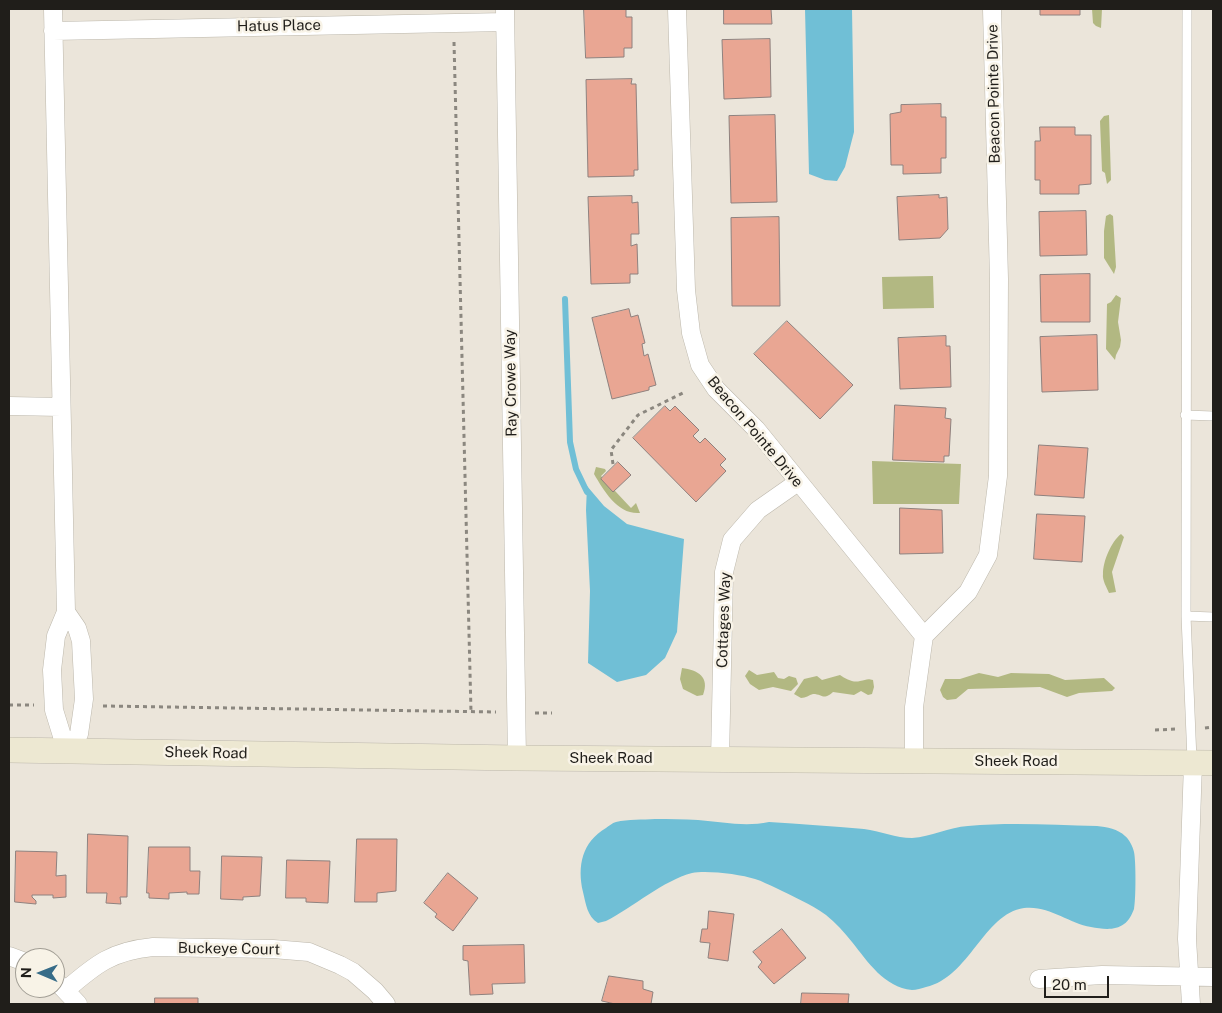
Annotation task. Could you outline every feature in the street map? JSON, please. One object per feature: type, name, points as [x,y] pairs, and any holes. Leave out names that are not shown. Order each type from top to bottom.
[{"type":"street","points":[[53,9],[66,612],[56,636],[52,670],[54,710],[68,750]]},
{"type":"street","name":"Beacon Pointe Drive","points":[[677,9],[686,290],[691,333],[700,365],[716,389],[756,428],[924,636],[968,592],[988,555],[998,476],[999,279],[992,9]]},
{"type":"street","name":"Hatus Place","points":[[53,31],[505,15]]},
{"type":"street","name":"Ray Crowe Way","points":[[505,15],[517,758]]},
{"type":"street","points":[[9,406],[61,407]]},
{"type":"street","name":"Cottages Way","points":[[720,759],[724,572],[732,540],[758,510],[798,482]]},
{"type":"street","points":[[66,612],[77,628],[81,640],[84,689],[83,718],[79,734],[68,750]]},
{"type":"street","points":[[914,760],[914,707],[924,636]]},
{"type":"street","name":"Sheek Road","points":[[9,750],[517,758],[1203,763]]},
{"type":"street","points":[[1191,1004],[1187,939],[1203,763]]},
{"type":"street","name":"Buckeye Court","points":[[65,983],[97,964],[122,953],[138,949],[153,947],[273,949],[309,952],[340,964],[365,982],[386,1004]]},
{"type":"street","points":[[1039,979],[1102,975],[1213,978]]},
{"type":"street","points":[[65,991],[78,1004]]},
{"type":"lane","points":[[1187,9],[1186,616],[1203,763]]},
{"type":"lane","points":[[1185,415],[1213,416]]},
{"type":"lane","points":[[1186,616],[1213,617]]},
{"type":"path","points":[[106,706],[471,712],[454,66]]},
{"type":"path","points":[[612,464],[611,450],[638,415],[683,393]]},
{"type":"path","points":[[9,705],[29,705]]},
{"type":"green space","points":[[1092,9],[1102,9],[1101,28],[1093,23]]},
{"type":"green space","points":[[1109,115],[1111,180],[1107,184],[1105,173],[1102,171],[1100,121],[1104,116]]},
{"type":"green space","points":[[1110,214],[1113,216],[1116,267],[1114,274],[1104,258],[1106,216]]},
{"type":"green space","points":[[933,276],[934,308],[883,309],[882,277]]},
{"type":"green space","points":[[1116,295],[1121,298],[1118,322],[1121,340],[1115,360],[1106,349],[1107,304]]},
{"type":"green space","points":[[872,461],[961,464],[959,504],[873,504]]},
{"type":"green space","points":[[596,467],[605,469],[606,471],[601,476],[631,508],[636,503],[640,513],[632,513],[625,510],[612,501],[594,474]]},
{"type":"green space","points":[[1121,534],[1124,537],[1112,572],[1116,592],[1109,593],[1103,579],[1104,563],[1108,552]]},
{"type":"green space","points":[[682,668],[698,673],[704,679],[705,689],[703,695],[697,696],[683,689],[680,679]]},
{"type":"green space","points":[[749,670],[757,675],[774,672],[778,678],[784,679],[789,676],[796,678],[798,684],[791,691],[773,687],[759,690],[750,684],[745,676]]},
{"type":"green space","points":[[979,673],[998,677],[1011,673],[1049,674],[1065,680],[1104,678],[1115,688],[1112,691],[1079,693],[1067,697],[1040,687],[968,689],[956,699],[947,700],[943,697],[940,690],[945,679],[960,679]]},
{"type":"green space","points":[[840,675],[855,681],[873,680],[872,694],[868,695],[861,691],[854,695],[833,692],[825,697],[813,694],[801,698],[794,694],[804,679],[817,676],[822,680]]},
{"type":"water","points":[[805,9],[852,9],[854,132],[845,167],[837,181],[825,180],[809,174]]},
{"type":"water","points":[[587,486],[604,506],[627,524],[684,539],[677,632],[665,658],[646,675],[617,682],[588,663],[590,591],[586,510]]},
{"type":"water","points":[[655,819],[742,824],[769,822],[828,826],[864,829],[912,838],[961,827],[1000,824],[1105,827],[1122,834],[1128,839],[1133,848],[1135,857],[1134,909],[1126,923],[1117,928],[1108,929],[1083,925],[1042,909],[1024,908],[1010,913],[998,921],[954,971],[941,981],[912,990],[902,988],[885,979],[864,958],[843,931],[826,915],[795,897],[749,877],[714,872],[692,873],[670,882],[606,921],[598,923],[591,917],[581,882],[583,855],[591,840],[615,822]]},
{"type":"building","points":[[584,9],[626,9],[626,17],[632,17],[632,48],[624,48],[624,57],[586,58]]},
{"type":"building","points":[[724,9],[771,9],[772,24],[724,24]]},
{"type":"building","points":[[1029,9],[1080,9],[1080,15],[1040,15],[1040,10]]},
{"type":"building","points":[[770,39],[771,97],[724,99],[722,40]]},
{"type":"building","points":[[632,79],[631,84],[636,84],[638,170],[634,170],[634,176],[588,177],[586,80]]},
{"type":"building","points":[[941,104],[941,117],[946,117],[946,158],[941,158],[941,173],[903,174],[903,165],[891,165],[890,114],[901,112],[901,105]]},
{"type":"building","points":[[775,115],[777,202],[731,203],[729,116]]},
{"type":"building","points":[[1040,127],[1075,127],[1075,135],[1091,135],[1091,184],[1079,185],[1079,194],[1040,194],[1040,180],[1035,180],[1035,141],[1040,141]]},
{"type":"building","points":[[939,195],[939,198],[947,197],[948,229],[940,238],[899,240],[897,197]]},
{"type":"building","points":[[632,196],[632,203],[638,202],[639,234],[631,234],[631,246],[637,244],[638,274],[630,274],[630,283],[591,284],[588,197]]},
{"type":"building","points":[[1086,211],[1087,255],[1040,256],[1039,212]]},
{"type":"building","points":[[779,217],[780,306],[732,306],[731,218]]},
{"type":"building","points":[[1090,274],[1090,322],[1041,322],[1040,275]]},
{"type":"building","points":[[629,309],[631,317],[638,315],[645,343],[642,344],[644,356],[648,354],[656,385],[649,387],[649,390],[612,399],[592,318]]},
{"type":"building","points":[[787,321],[853,385],[820,419],[754,354]]},
{"type":"building","points":[[1097,335],[1098,390],[1042,392],[1040,337]]},
{"type":"building","points":[[946,336],[946,346],[950,346],[951,387],[900,389],[898,338]]},
{"type":"building","points":[[895,405],[946,408],[945,418],[951,419],[949,456],[944,456],[944,462],[893,460]]},
{"type":"building","points":[[665,406],[670,411],[675,406],[699,430],[693,436],[700,443],[705,438],[726,459],[720,465],[726,471],[696,502],[633,438]]},
{"type":"building","points":[[1039,445],[1088,448],[1084,498],[1035,495]]},
{"type":"building","points":[[618,462],[631,475],[613,492],[601,479]]},
{"type":"building","points":[[900,508],[942,510],[943,553],[900,554]]},
{"type":"building","points":[[1037,514],[1085,516],[1082,562],[1034,559]]},
{"type":"building","points":[[88,834],[128,836],[127,897],[120,897],[121,904],[106,903],[107,893],[87,893]]},
{"type":"building","points":[[357,839],[397,839],[396,891],[377,893],[377,902],[355,902]]},
{"type":"building","points":[[149,847],[190,847],[190,871],[200,871],[199,894],[187,894],[187,892],[169,893],[169,899],[149,898],[149,893],[147,893]]},
{"type":"building","points":[[16,851],[57,852],[56,876],[66,875],[66,897],[53,898],[53,895],[32,895],[36,904],[15,902]]},
{"type":"building","points":[[222,856],[262,857],[260,896],[243,897],[243,900],[221,899]]},
{"type":"building","points":[[287,860],[330,861],[328,903],[306,902],[306,898],[286,898]]},
{"type":"building","points":[[448,873],[478,898],[453,931],[435,917],[437,914],[424,903]]},
{"type":"building","points":[[709,911],[734,914],[728,961],[708,958],[710,943],[700,942],[702,929],[707,929]]},
{"type":"building","points":[[782,929],[806,958],[774,984],[758,967],[762,962],[753,952]]},
{"type":"building","points":[[524,945],[525,983],[492,984],[493,994],[470,995],[468,961],[463,960],[463,946]]},
{"type":"building","points":[[609,976],[643,981],[643,989],[653,992],[651,1004],[615,1004],[602,1001]]},
{"type":"building","points":[[802,993],[849,994],[848,1004],[801,1004]]},
{"type":"building","points":[[155,998],[198,998],[198,1004],[155,1004]]},
{"type":"waterway","points":[[565,299],[570,442],[576,469],[587,492]]}]
